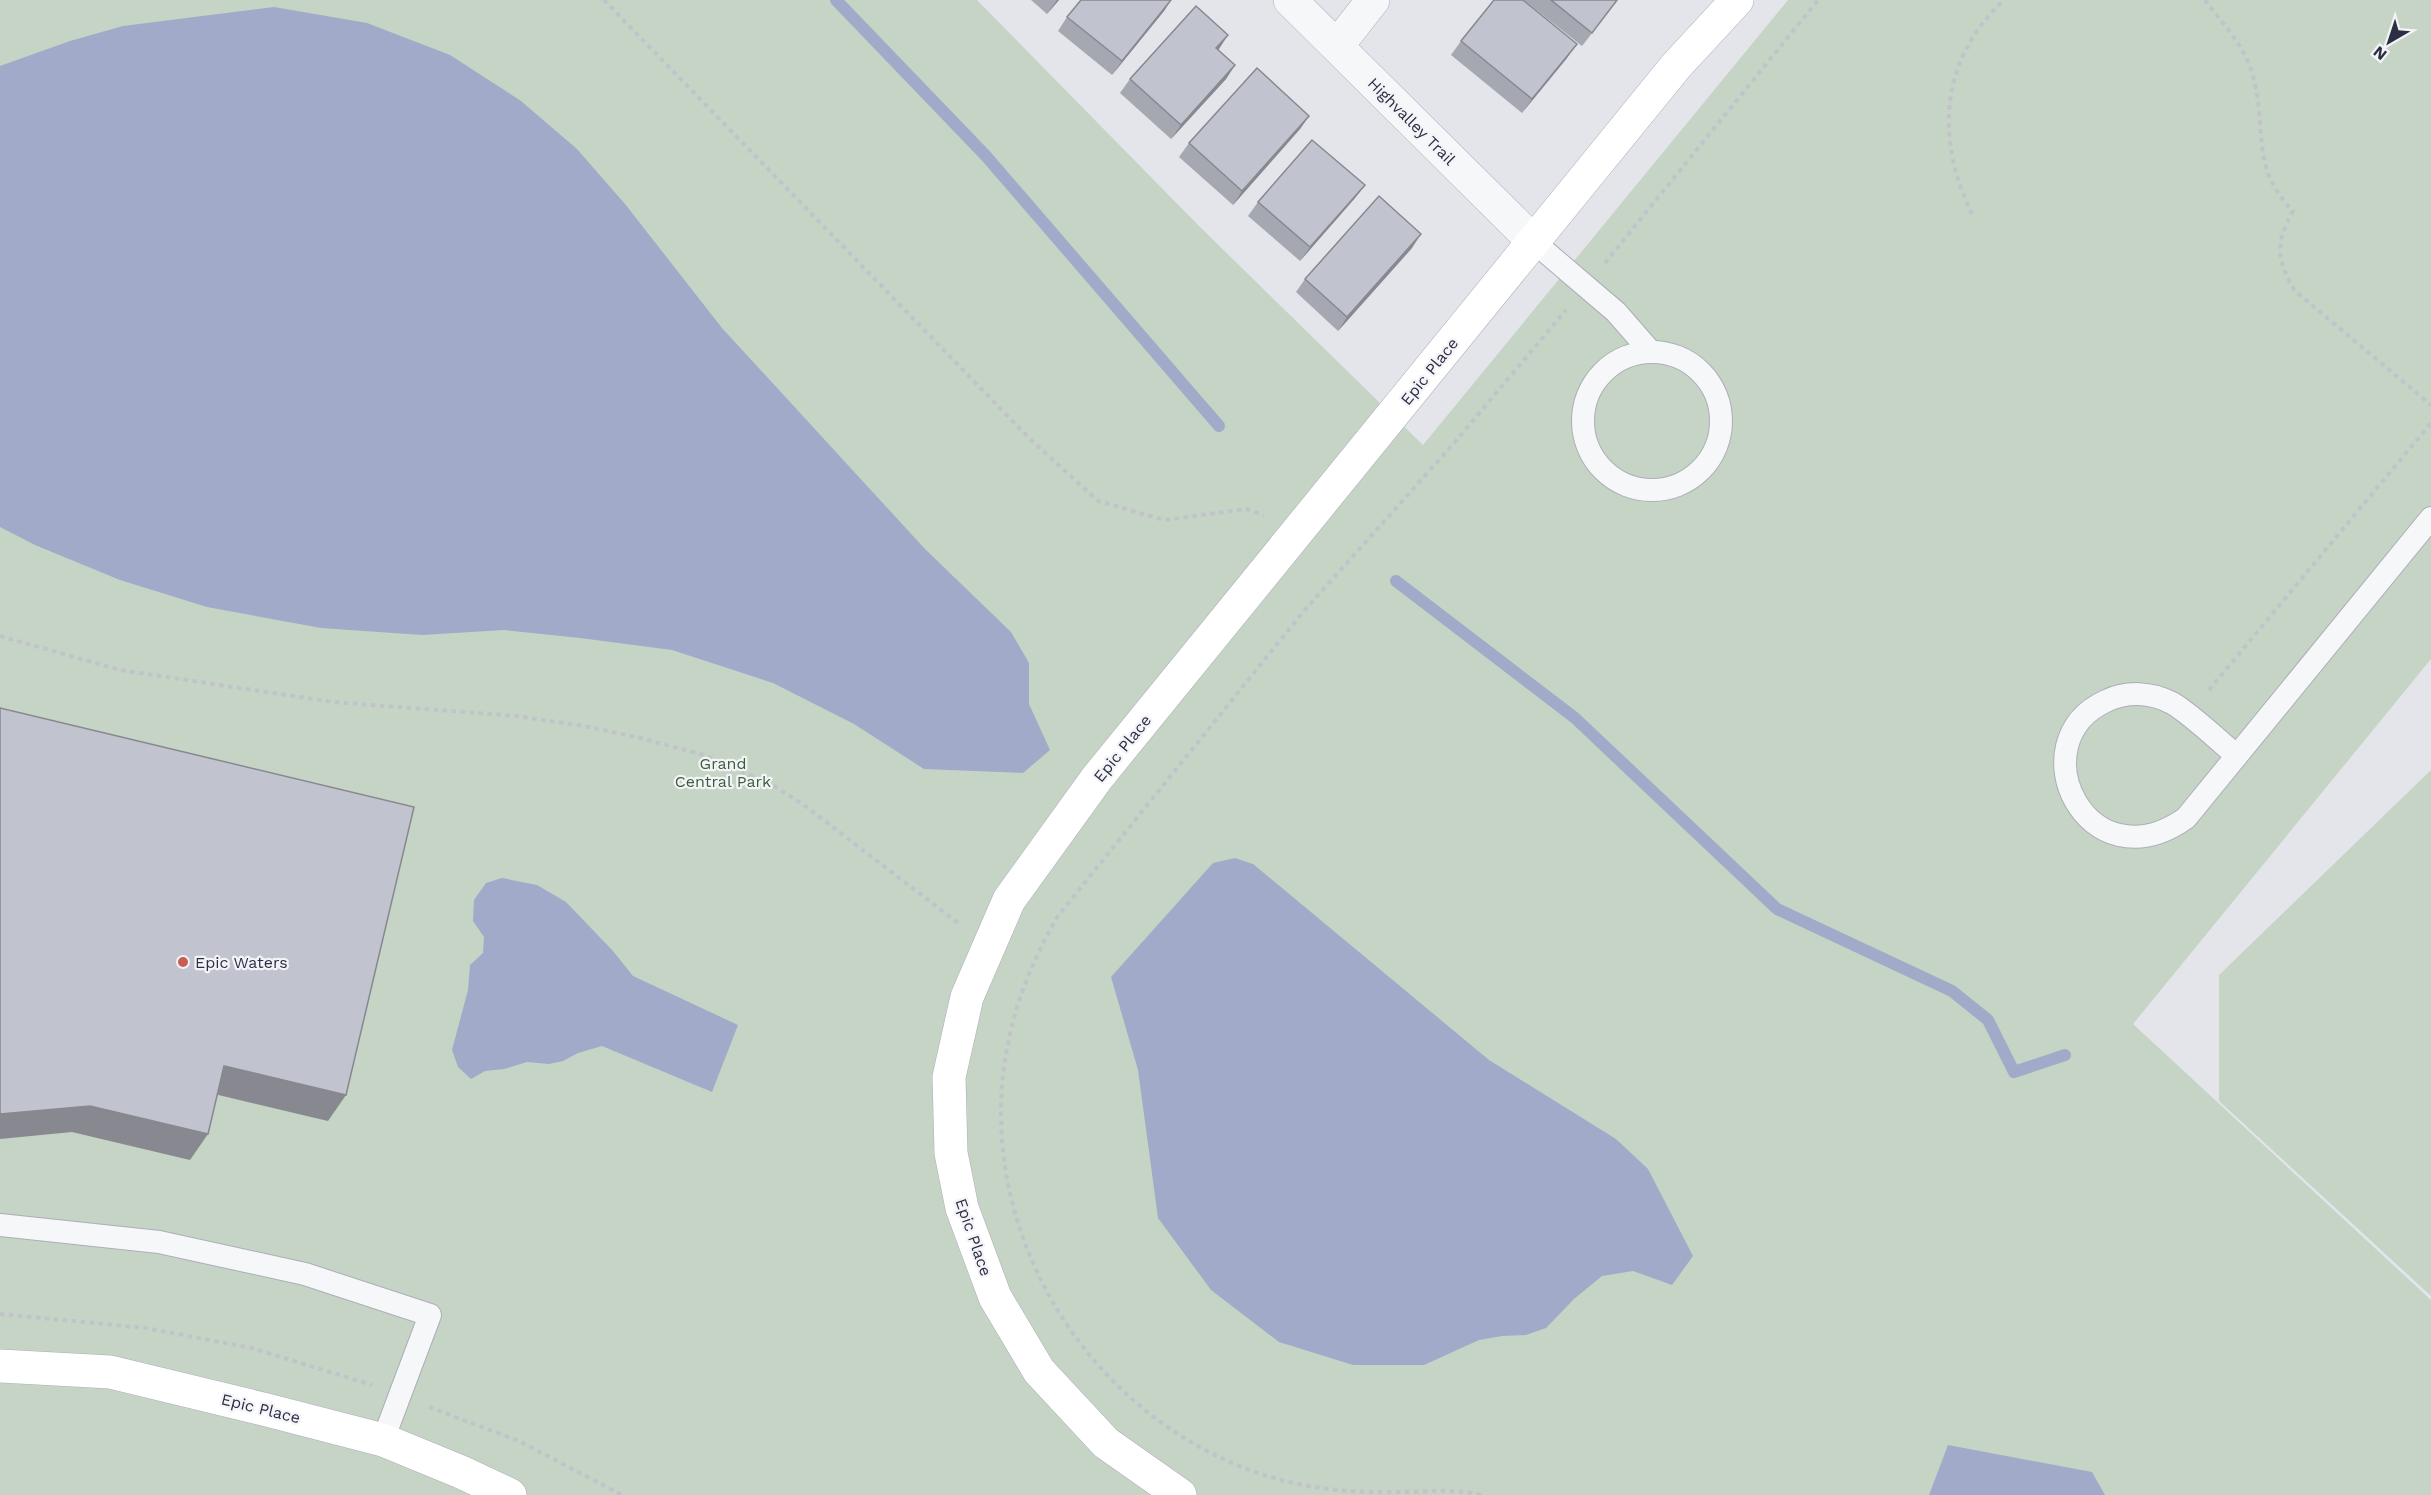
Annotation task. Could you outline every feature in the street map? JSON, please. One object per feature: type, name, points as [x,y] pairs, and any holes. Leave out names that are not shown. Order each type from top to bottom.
[{"type":"street","name":"Highvalley Trail","points":[[1290,0],[1534,242]]},
{"type":"street","points":[[1337,46],[1373,0]]},
{"type":"street","name":"Epic Place","points":[[1676,66],[1715,0]]},
{"type":"street","name":"Epic Place","points":[[1180,1495],[1106,1443],[1039,1371],[995,1297],[962,1208],[951,1153],[949,1077],[967,997],[1009,900],[1097,778],[1676,66],[1737,0]]},
{"type":"street","name":"Epic Place","points":[[0,1366],[110,1372],[383,1440],[510,1495]]},
{"type":"lane","points":[[1534,242],[1616,312],[1650,351],[1677,356],[1700,369],[1711,383],[1719,400],[1722,417],[1718,444],[1705,467],[1691,479],[1675,487],[1658,490],[1639,489],[1622,483],[1606,473],[1590,450],[1583,424],[1584,406],[1590,388],[1601,373],[1615,362],[1632,354],[1650,351]]},
{"type":"lane","points":[[2236,755],[2173,704],[2155,697],[2136,694],[2117,696],[2084,717],[2073,732],[2067,750],[2065,770],[2069,790],[2079,808],[2093,823],[2110,833],[2130,837],[2151,836],[2170,830],[2186,818],[2431,518]]},
{"type":"lane","points":[[0,1225],[159,1242],[305,1274],[430,1315],[383,1440]]},
{"type":"path","points":[[604,0],[1030,439],[1098,501],[1164,520],[1246,509],[1302,527]]},
{"type":"path","points":[[1481,1495],[1434,1489],[1359,1493],[1316,1488],[1273,1478],[1232,1463],[1193,1443],[1155,1420],[1122,1392],[1092,1360],[1065,1325],[1043,1287],[1025,1247],[1012,1206],[1004,1164],[1001,1121],[1003,1078],[1009,1036],[1036,954],[1057,917],[1303,612],[1455,442],[1586,286],[1818,0]]},
{"type":"path","points":[[1972,214],[1959,186],[1951,156],[1948,125],[1951,94],[1959,64],[1973,36],[2004,0]]},
{"type":"path","points":[[2205,0],[2239,43],[2252,71],[2261,107],[2260,140],[2265,167],[2280,198],[2293,211],[2279,240],[2285,274],[2295,291],[2431,405]]},
{"type":"path","points":[[2188,716],[2431,423]]},
{"type":"path","points":[[0,636],[120,670],[333,702],[516,716],[640,738],[704,755],[774,786],[804,805],[945,914],[992,941]]},
{"type":"path","points":[[0,1314],[146,1328],[252,1348],[364,1382],[519,1441],[622,1495]]},
{"type":"green space","name":"Grand Central Park","points":[[0,0],[977,0],[1200,227],[1423,445],[1788,0],[2431,0],[2431,659],[2133,1024],[2431,1300],[2431,1495],[0,1495]]},
{"type":"green space","points":[[2431,770],[2431,1296],[2219,1101],[2219,975]]},
{"type":"water","points":[[274,7],[367,23],[450,55],[521,101],[577,149],[625,204],[722,328],[925,549],[1011,632],[1029,663],[1029,704],[1050,750],[1023,773],[924,769],[854,724],[773,683],[672,650],[504,630],[422,635],[321,628],[207,607],[120,580],[35,545],[0,527],[0,66],[70,41],[123,26]]},
{"type":"water","points":[[1235,858],[1253,864],[1489,1060],[1616,1139],[1648,1169],[1693,1256],[1672,1285],[1633,1271],[1602,1276],[1574,1299],[1546,1328],[1526,1335],[1479,1340],[1424,1365],[1353,1365],[1279,1342],[1211,1290],[1158,1218],[1138,1070],[1111,977],[1213,863]]},
{"type":"water","points":[[502,878],[537,885],[566,902],[613,951],[633,976],[738,1025],[712,1092],[602,1046],[578,1053],[563,1061],[549,1064],[527,1062],[504,1069],[485,1071],[471,1079],[458,1067],[452,1050],[468,990],[470,965],[483,953],[484,937],[473,921],[474,900],[486,883]]},
{"type":"water","points":[[1948,1445],[2092,1472],[2105,1495],[1929,1495]]},
{"type":"building","points":[[1081,0],[1171,0],[1122,61],[1067,17]]},
{"type":"building","points":[[1494,0],[1523,0],[1577,44],[1532,99],[1461,41]]},
{"type":"building","points":[[1551,0],[1617,0],[1592,33]]},
{"type":"building","points":[[1196,6],[1228,35],[1216,48],[1235,65],[1181,125],[1130,79]]},
{"type":"building","points":[[1257,68],[1309,116],[1242,191],[1189,143]]},
{"type":"building","points":[[1312,140],[1365,185],[1310,247],[1258,202]]},
{"type":"building","points":[[1379,196],[1421,234],[1347,317],[1305,279]]},
{"type":"building","name":"Epic Waters","points":[[0,708],[414,807],[346,1095],[224,1066],[208,1134],[90,1106],[0,1114]]},
{"type":"waterway","points":[[836,0],[986,156],[1219,426]]},
{"type":"waterway","points":[[1396,581],[1575,718],[1777,909],[1952,991],[1988,1020],[2014,1072],[2065,1055]]},
{"type":"place","name":"Epic Waters","points":[[183,962]]}]
